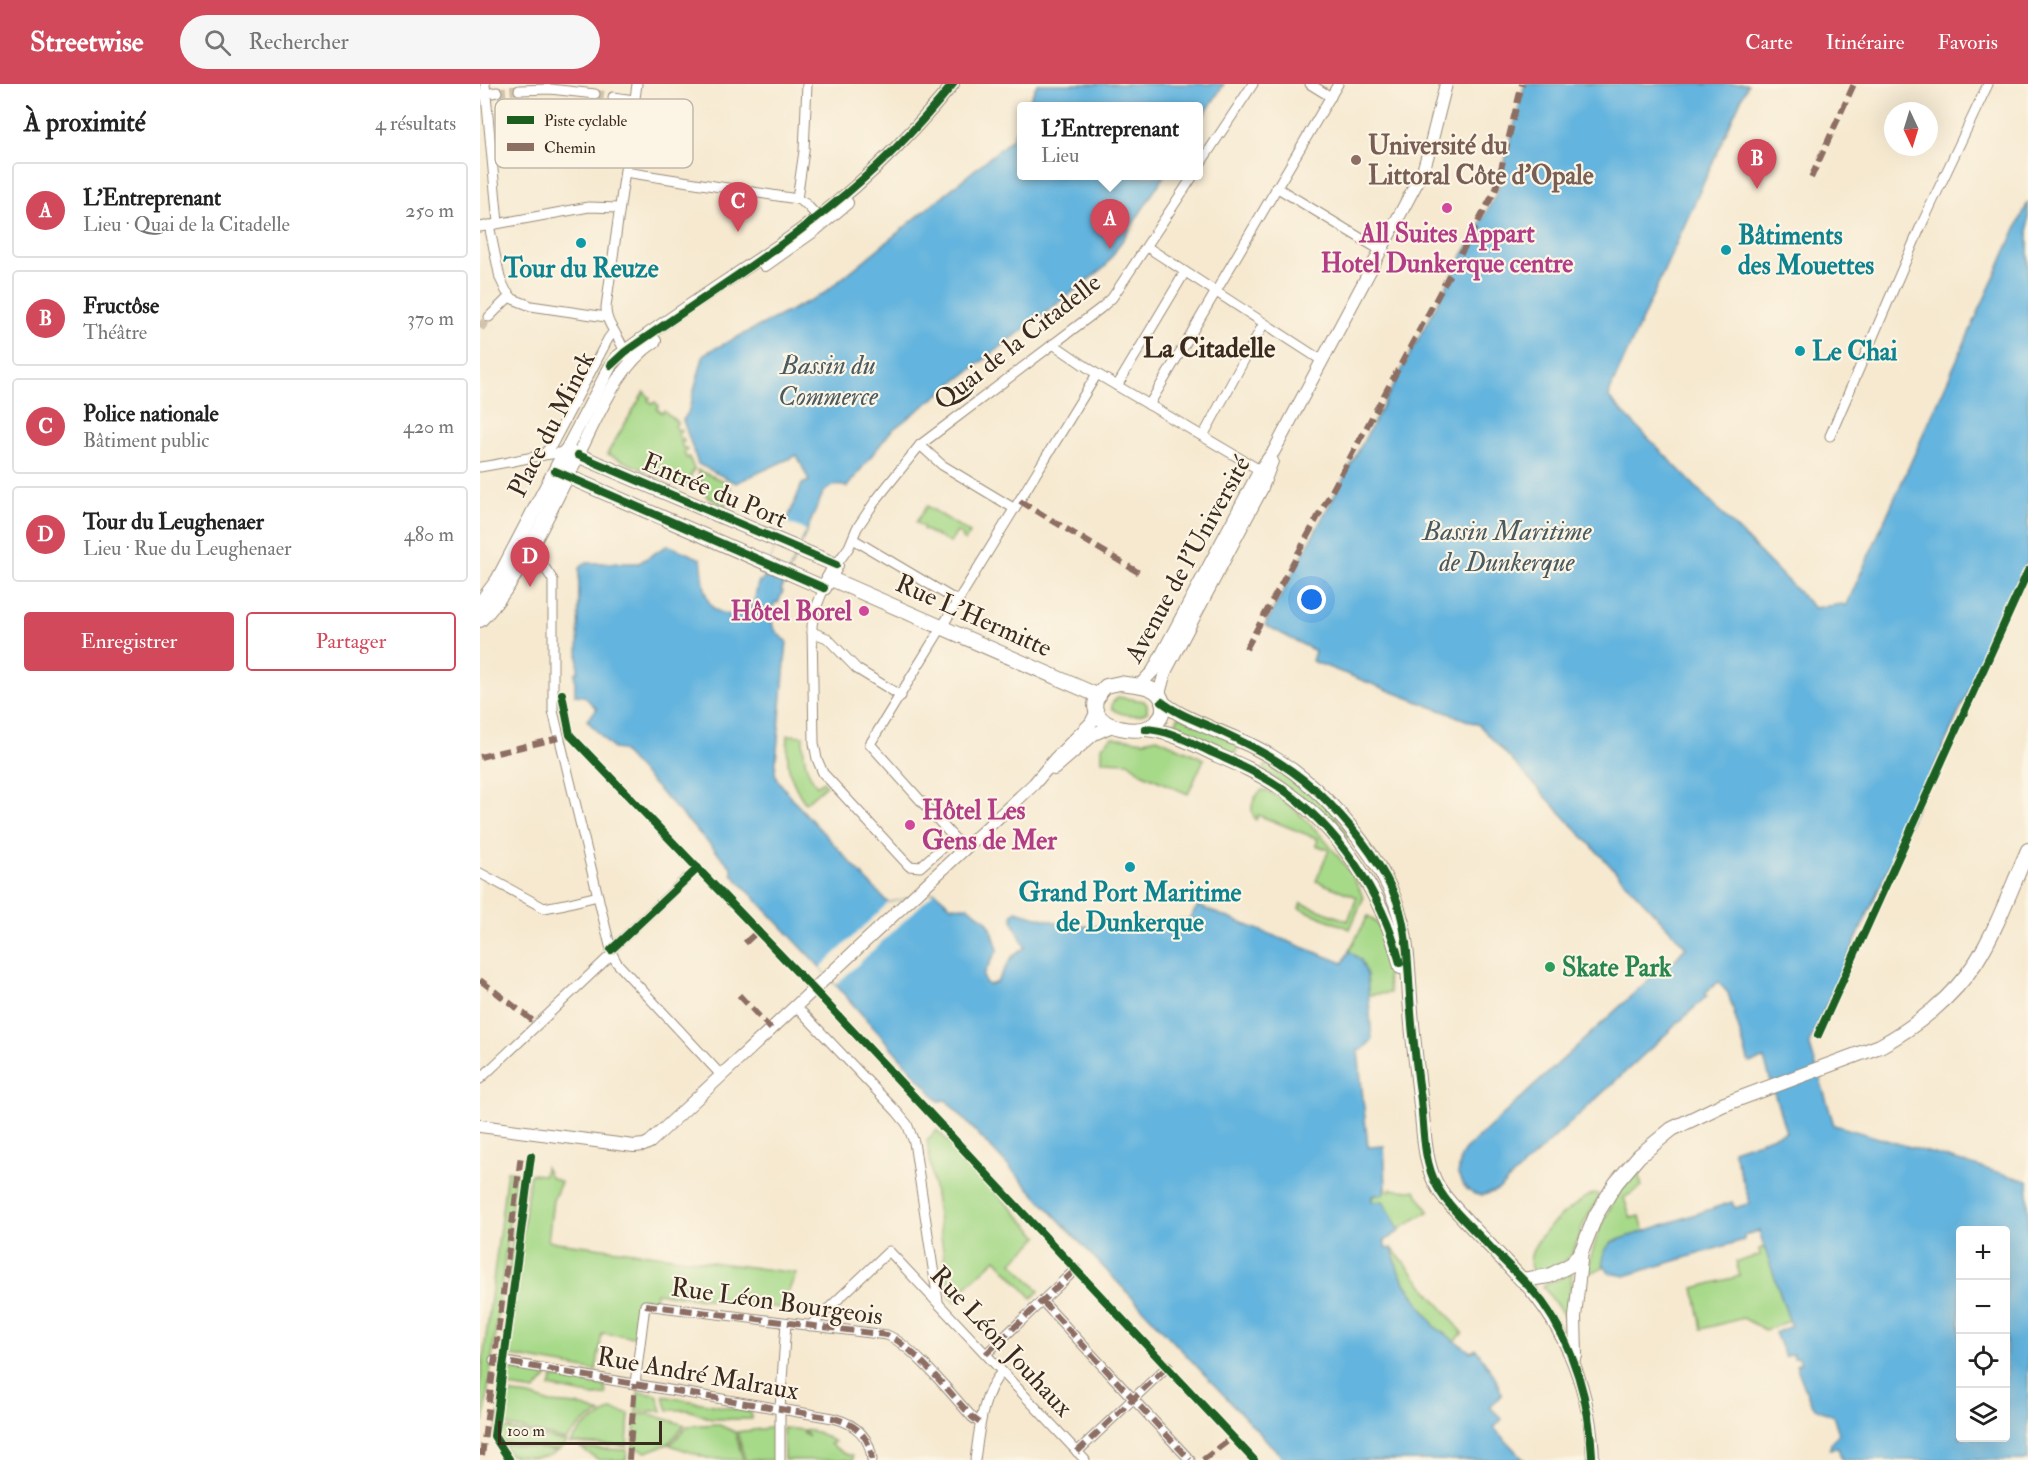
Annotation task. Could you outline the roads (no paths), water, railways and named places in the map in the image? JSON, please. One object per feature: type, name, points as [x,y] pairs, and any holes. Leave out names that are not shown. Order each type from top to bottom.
[{"type":"main road","name":"Place du Minck","points":[[509,572],[572,454]]},
{"type":"main road","name":"Entrée du Port","points":[[572,454],[803,550],[830,577]]},
{"type":"main road","name":"Entrée du Port","points":[[561,474],[792,574],[830,577]]},
{"type":"main road","points":[[480,604],[509,572]]},
{"type":"main road","points":[[480,620],[498,600],[509,572]]},
{"type":"main road","name":"Rue L'Hermitte","points":[[830,577],[1098,696]]},
{"type":"main road","points":[[1410,1010],[1400,960],[1387,922],[1371,888],[1352,859],[1314,815],[1272,782],[1169,733],[1112,726],[1102,722],[1097,711],[1098,696],[1103,689],[1112,684],[1153,689],[1168,707],[1259,750],[1286,766],[1326,800],[1362,842],[1391,889],[1400,912],[1408,963],[1410,1010],[1425,1143],[1433,1177],[1449,1203],[1522,1280],[1542,1278],[1560,1272],[1572,1264],[1582,1250],[1592,1222],[1624,1173],[1649,1147],[1672,1129],[1690,1119],[1756,1092],[1880,1046],[1935,1008],[1962,980],[1981,954],[2028,850]]},
{"type":"main road","points":[[1144,729],[1152,727],[1160,719],[1163,712],[1160,698]]},
{"type":"street","points":[[634,99],[637,84]]},
{"type":"street","points":[[797,199],[804,151],[807,84]]},
{"type":"street","points":[[1203,159],[1253,84]]},
{"type":"street","points":[[1310,84],[1330,97]]},
{"type":"street","points":[[1149,405],[1338,84]]},
{"type":"street","name":"Avenue de l'Université","points":[[1160,698],[1165,672],[1264,472],[1321,360],[1423,171],[1446,84]]},
{"type":"street","points":[[1830,436],[1920,228],[1988,84]]},
{"type":"street","points":[[619,376],[629,362],[643,349],[820,220],[884,160],[956,85]]},
{"type":"street","points":[[524,88],[568,88],[596,94]]},
{"type":"street","points":[[497,92],[483,91],[489,225],[498,273],[510,296],[517,302],[606,318]]},
{"type":"street","points":[[613,97],[627,99]]},
{"type":"street","points":[[614,331],[606,318],[607,292],[625,168]]},
{"type":"street","points":[[624,172],[797,199],[806,204],[820,220]]},
{"type":"street","name":"Quai de la Citadelle","points":[[953,838],[920,867],[909,866],[823,773],[814,743],[813,617],[830,577],[853,539],[857,528],[920,445],[1108,302],[1190,180]]},
{"type":"street","points":[[1276,187],[1380,250]]},
{"type":"street","points":[[489,225],[590,207],[619,208]]},
{"type":"street","points":[[611,365],[645,337],[820,220]]},
{"type":"street","points":[[1147,247],[1321,360]]},
{"type":"street","points":[[1117,386],[1185,272]]},
{"type":"street","points":[[489,317],[510,296]]},
{"type":"street","points":[[1203,436],[1264,323]]},
{"type":"street","name":"Place du Minck","points":[[614,331],[626,338],[645,337]]},
{"type":"street","name":"Place du Minck","points":[[572,454],[619,376],[624,363],[622,343],[614,331]]},
{"type":"street","name":"Place du Minck","points":[[572,454],[611,365],[616,350],[614,331]]},
{"type":"street","name":"Place du Minck","points":[[543,455],[552,445],[614,331]]},
{"type":"street","points":[[1053,344],[1097,374],[1264,472]]},
{"type":"street","points":[[964,849],[870,744],[1097,374]]},
{"type":"street","points":[[920,445],[942,465],[1015,509]]},
{"type":"street","points":[[480,467],[543,455],[572,454]]},
{"type":"street","name":"Avenue de l'Université","points":[[1139,686],[1153,671],[1264,472]]},
{"type":"street","points":[[853,539],[959,602]]},
{"type":"street","points":[[518,555],[545,568],[553,580],[553,711],[611,952],[617,963],[722,1075]]},
{"type":"street","points":[[812,632],[827,638],[857,669],[901,696]]},
{"type":"street","points":[[1034,784],[1088,726],[1097,711]]},
{"type":"street","points":[[480,1126],[634,1146],[644,1145],[1034,784],[1094,734],[1112,726]]},
{"type":"street","points":[[480,873],[544,908],[598,896]]},
{"type":"street","points":[[480,1079],[687,878]]},
{"type":"street","points":[[796,1006],[897,1112],[910,1130],[914,1143],[935,1291],[940,1305]]},
{"type":"street","points":[[1582,1250],[1574,1325],[1578,1375],[1591,1438],[1593,1460]]},
{"type":"street","name":"Rue Léon Jouhaux","points":[[810,1326],[889,1251],[1085,1460]]},
{"type":"street","points":[[986,1354],[1076,1269]]},
{"type":"street","points":[[1522,1280],[1552,1317],[1568,1347],[1578,1375]]},
{"type":"street","points":[[1042,1301],[1190,1460]]},
{"type":"street","name":"Rue Léon Bourgeois","points":[[635,1384],[645,1305],[887,1335],[904,1345],[972,1417],[980,1422]]},
{"type":"street","points":[[780,1460],[780,1409],[786,1323]]},
{"type":"street","name":"Rue André Malraux","points":[[494,1360],[833,1418],[853,1425],[867,1440],[872,1460]]},
{"type":"street","points":[[1077,1452],[1168,1366]]},
{"type":"street","points":[[975,1460],[980,1422],[994,1382],[1002,1372]]},
{"type":"water","points":[[1037,84],[1224,84],[1203,117],[1203,102],[1029,102]]},
{"type":"water","name":"Bassin Maritime de Dunkerque","points":[[1525,84],[1748,84],[1617,375],[1609,398],[1814,608],[1842,604],[1846,606],[2028,202],[2028,560],[1809,1043],[1834,1125],[2028,1181],[2028,1460],[1842,1460],[1838,1448],[1830,1449],[1831,1443],[1839,1433],[1833,1416],[1815,1408],[1809,1399],[1796,1365],[1801,1363],[1798,1357],[1794,1358],[1793,1354],[1785,1357],[1775,1333],[1791,1326],[1759,1231],[1744,1235],[1744,1240],[1625,1276],[1610,1273],[1603,1264],[1604,1251],[1612,1242],[1732,1202],[1735,1208],[1750,1203],[1733,1150],[1786,1132],[1764,1059],[1749,1063],[1728,993],[1718,982],[1705,993],[1707,996],[1499,1189],[1480,1195],[1465,1188],[1458,1175],[1461,1156],[1465,1150],[1657,972],[1673,962],[1686,947],[1479,725],[1312,661],[1315,651],[1265,625],[1497,192]]},
{"type":"water","name":"Bassin du Commerce","points":[[1017,128],[1017,180],[1161,180],[1105,267],[891,431],[847,487],[834,486],[823,493],[781,590],[783,591],[778,603],[775,602],[772,614],[774,629],[787,641],[775,772],[777,779],[793,800],[888,903],[935,892],[951,906],[968,907],[986,920],[998,949],[983,975],[985,982],[989,985],[997,982],[1012,957],[1025,947],[1013,922],[1012,915],[1016,911],[1070,926],[1117,927],[1133,922],[1189,919],[1198,906],[1343,963],[1349,951],[1361,960],[1367,975],[1372,1040],[1362,1050],[1358,1050],[1368,1147],[1384,1146],[1386,1187],[1383,1194],[1372,1196],[1372,1202],[1383,1201],[1400,1231],[1384,1241],[1386,1249],[1392,1248],[1398,1270],[1405,1283],[1435,1327],[1471,1352],[1476,1349],[1494,1375],[1502,1394],[1490,1407],[1502,1419],[1494,1428],[1524,1460],[1285,1460],[946,1100],[939,1101],[818,965],[732,874],[732,868],[621,750],[613,749],[587,720],[597,709],[584,696],[575,695],[575,673],[578,672],[579,568],[585,563],[639,563],[668,545],[701,559],[705,590],[711,606],[728,615],[741,613],[753,603],[759,581],[762,582],[802,484],[809,481],[797,455],[736,483],[698,464],[683,420],[688,413],[704,354],[823,294],[1012,139]]},
{"type":"tunnel","points":[[497,92],[519,90]]},
{"type":"tunnel","points":[[595,94],[613,97]]},
{"type":"tunnel","points":[[480,328],[489,317]]},
{"type":"place","name":"Université du Littoral Côte d'Opale","points":[[1356,160]]},
{"type":"place","name":"Fructôse","points":[[1757,189]]},
{"type":"place","name":"All Suites Appart Hotel Dunkerque centre","points":[[1447,208]]},
{"type":"place","name":"Police nationale","points":[[738,232]]},
{"type":"place","name":"Tour du Reuze","points":[[581,243]]},
{"type":"place","name":"L'Entreprenant","points":[[1110,249]]},
{"type":"place","name":"Bâtiments des Mouettes","points":[[1726,250]]},
{"type":"place","name":"Le Chai","points":[[1800,351]]},
{"type":"place","name":"Tour du Leughenaer","points":[[530,587]]},
{"type":"place","name":"Hôtel Borel","points":[[864,611]]},
{"type":"place","name":"Hôtel Les Gens de Mer","points":[[910,825]]},
{"type":"place","name":"Grand Port Maritime de Dunkerque","points":[[1130,867]]},
{"type":"place","name":"Skate Park","points":[[1550,967]]},
{"type":"district","name":"La Citadelle","points":[[1209,348]]}]
